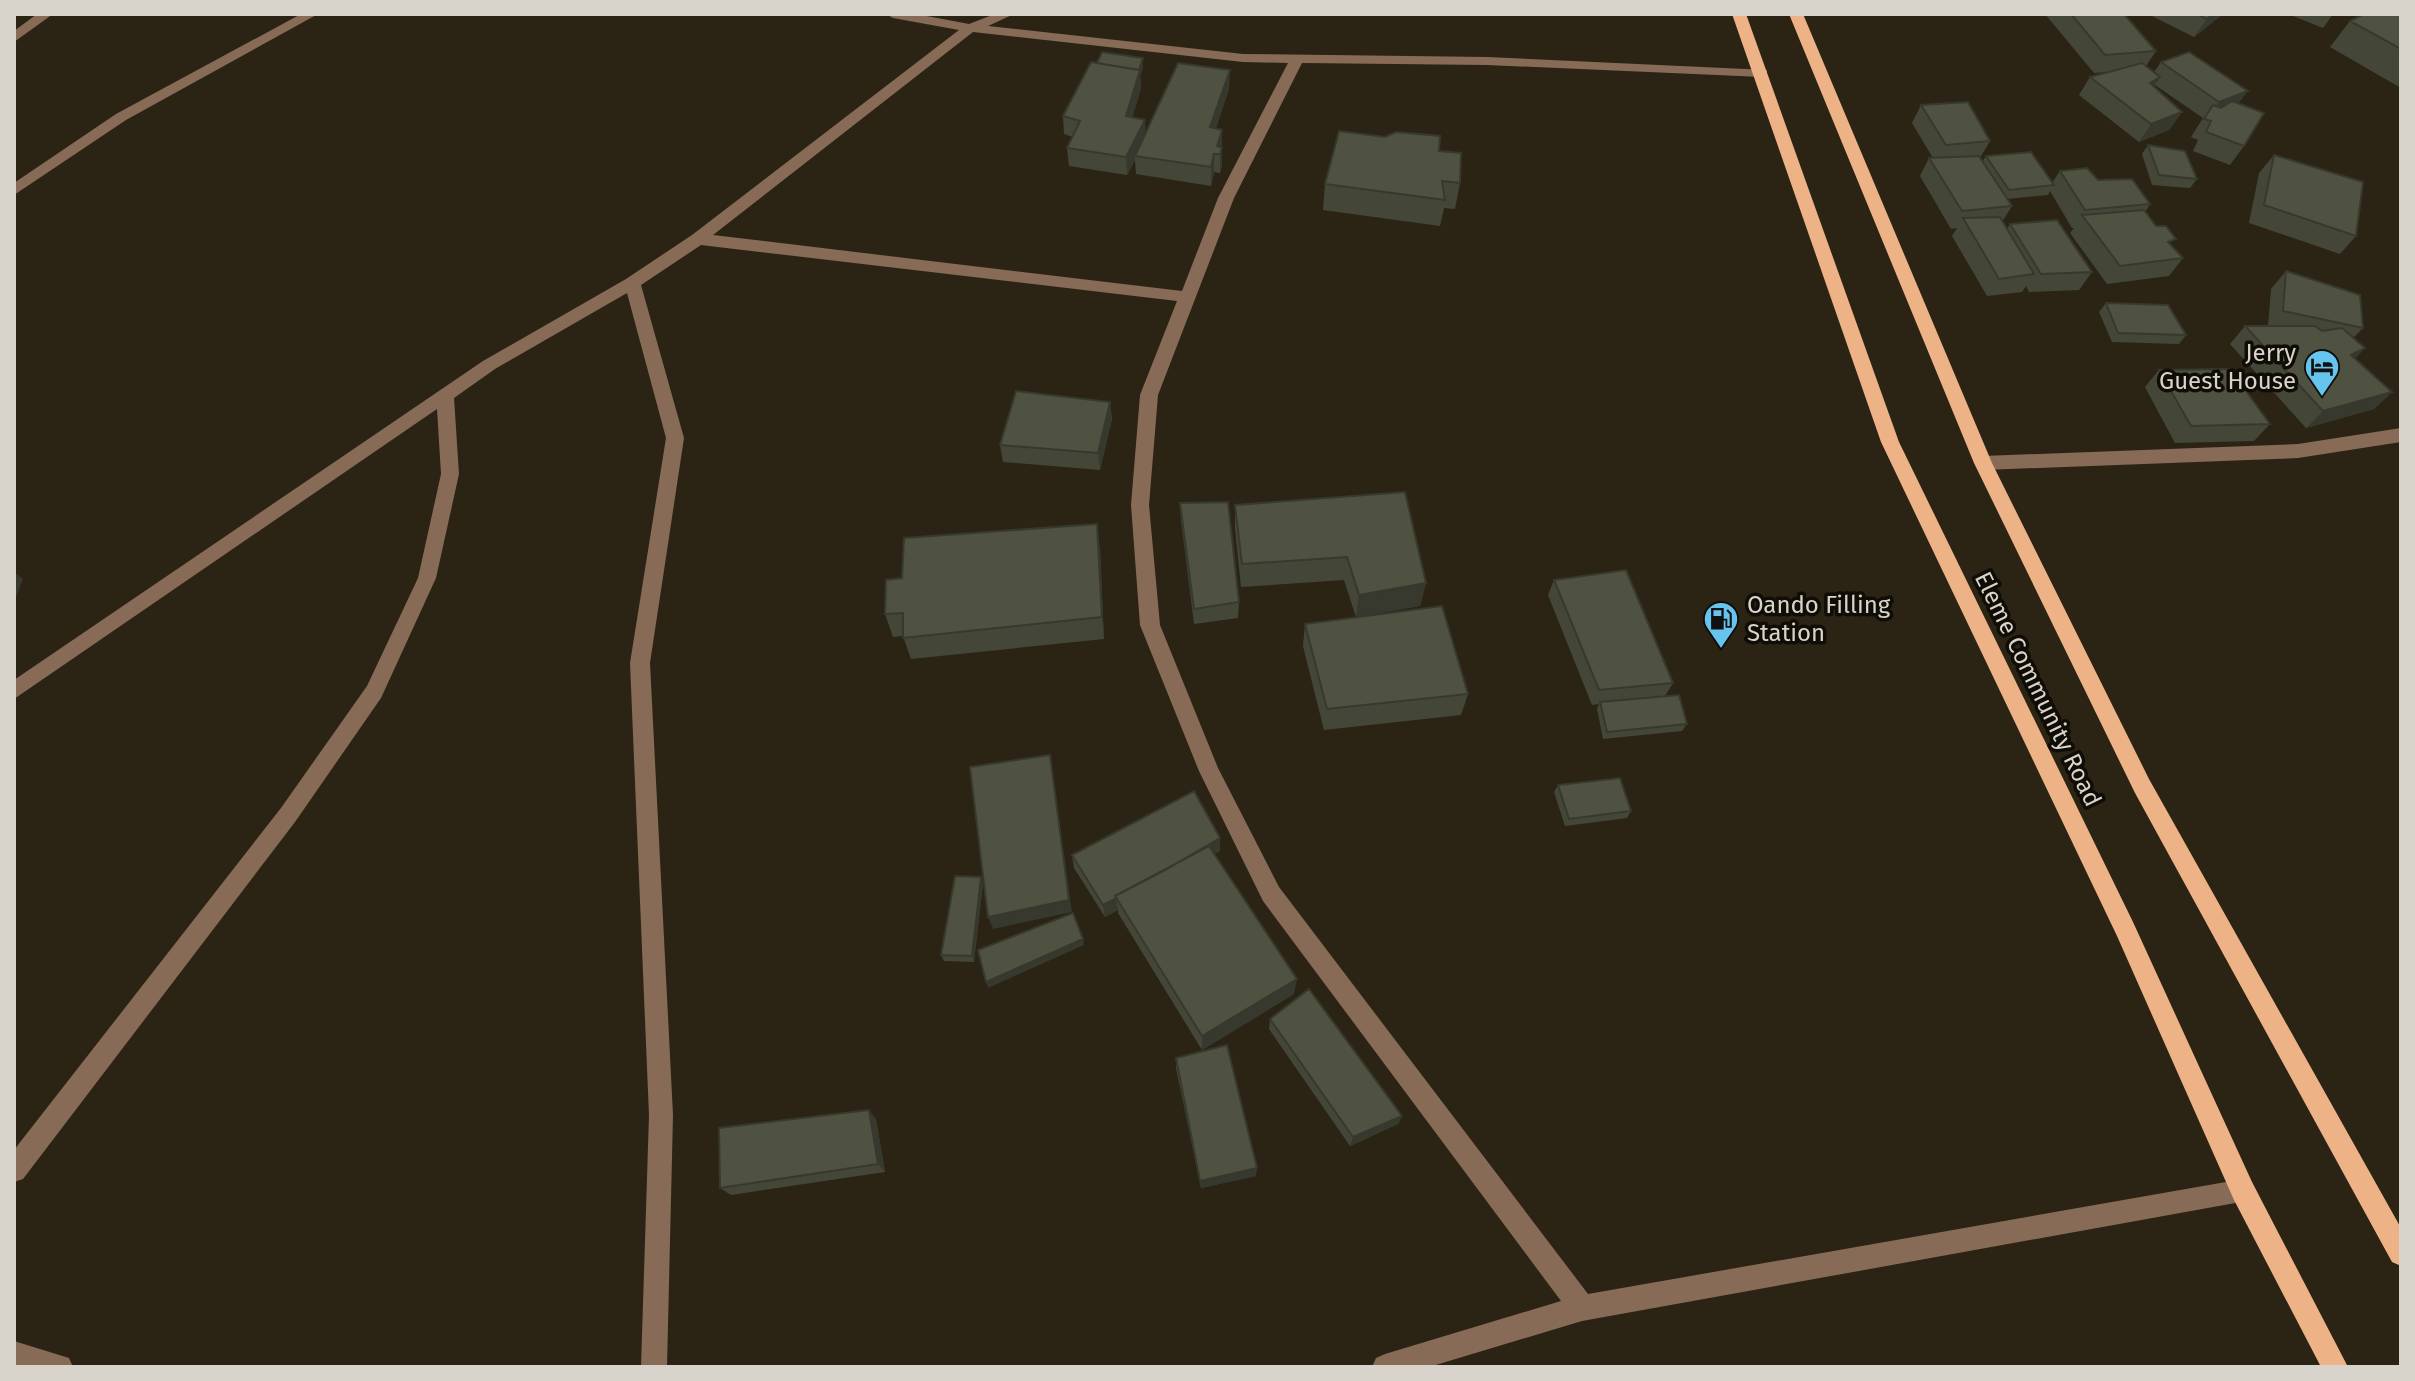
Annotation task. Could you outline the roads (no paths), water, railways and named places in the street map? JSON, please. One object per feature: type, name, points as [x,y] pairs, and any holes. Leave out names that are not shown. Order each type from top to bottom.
[{"type":"main road","name":"Eleme Community Road","points":[[1739,14],[1890,442],[2125,929],[2243,1191],[2335,1367]]},
{"type":"main road","name":"Eleme Community Road","points":[[1796,14],[1983,463],[2142,786],[2401,1253]]},
{"type":"street","points":[[14,38],[46,14]]},
{"type":"street","points":[[14,190],[121,117],[311,14]]},
{"type":"street","points":[[893,14],[970,28],[1243,58],[1487,61],[1762,73]]},
{"type":"street","points":[[14,691],[489,365],[632,283],[698,239],[970,28],[1007,14]]},
{"type":"street","points":[[1296,60],[1226,198],[1149,395],[1140,505],[1150,625],[1209,771],[1271,894],[1582,1308]]},
{"type":"street","points":[[698,239],[1187,297]]},
{"type":"street","points":[[632,283],[675,438],[640,663],[661,1115],[654,1367]]},
{"type":"street","points":[[14,1170],[288,815],[374,692],[427,578],[450,474],[445,395]]},
{"type":"street","points":[[1983,463],[2298,451],[2401,435]]},
{"type":"street","points":[[1385,1367],[1582,1308],[2243,1191]]},
{"type":"street","points":[[14,1354],[60,1367]]},
{"type":"place","name":"Jerry Guest House","points":[[2322,398]]},
{"type":"place","name":"Oando Filling Station","points":[[1721,650]]}]
